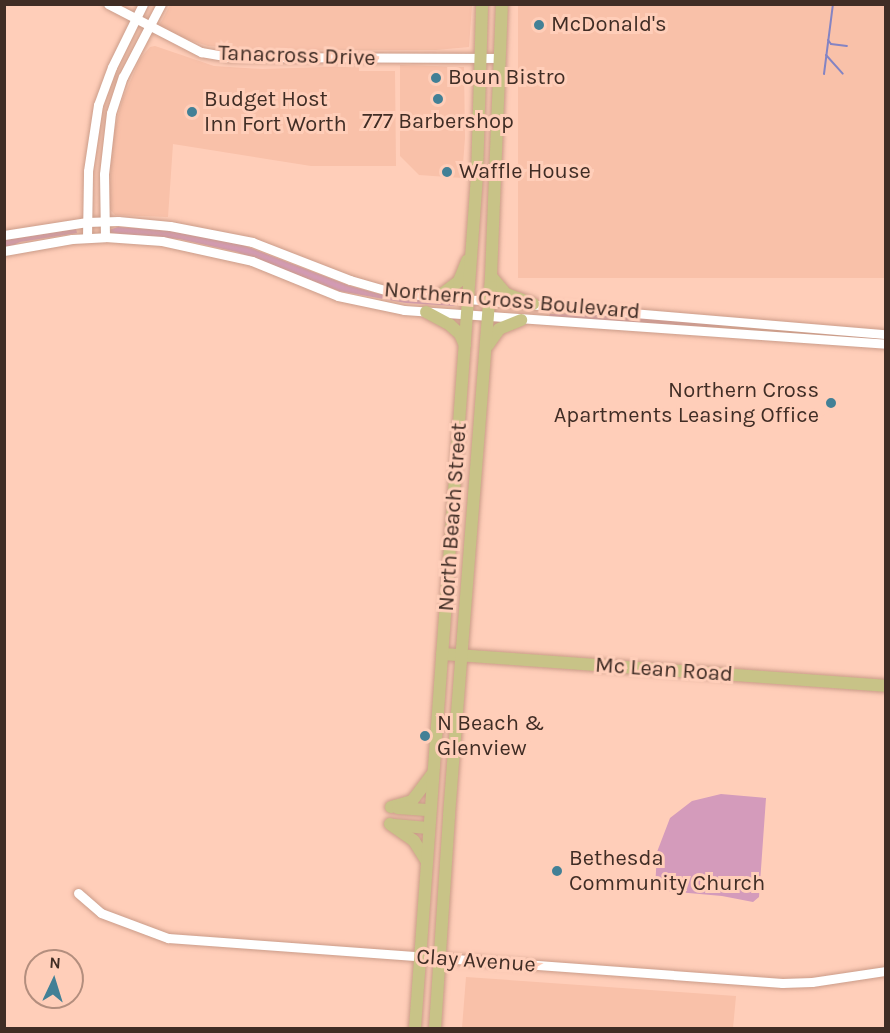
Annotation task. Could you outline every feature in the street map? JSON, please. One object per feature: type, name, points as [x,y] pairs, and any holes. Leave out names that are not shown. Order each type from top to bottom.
[{"type":"main road","name":"North Beach Street","points":[[415,1029],[432,773],[466,348],[480,129],[482,4]]},
{"type":"main road","name":"North Beach Street","points":[[435,1029],[491,276],[499,132],[502,4]]},
{"type":"main road","points":[[438,297],[459,281],[473,239]]},
{"type":"main road","points":[[491,276],[506,294],[532,304]]},
{"type":"main road","points":[[426,312],[450,325],[460,334],[466,348]]},
{"type":"main road","points":[[485,351],[493,333],[521,320]]},
{"type":"main road","name":"Mc Lean Road","points":[[442,654],[885,686]]},
{"type":"main road","points":[[430,810],[391,807],[412,801],[432,773]]},
{"type":"main road","points":[[426,860],[414,841],[390,825],[428,828]]},
{"type":"street","name":"Tanacross Drive","points":[[108,4],[201,52],[228,57],[499,58]]},
{"type":"street","points":[[87,238],[88,171],[98,105],[111,67],[143,4]]},
{"type":"street","points":[[105,237],[105,164],[111,113],[123,77],[161,4]]},
{"type":"street","name":"Northern Cross Boulevard","points":[[4,235],[104,221],[170,226],[221,234],[279,250],[375,288],[438,297],[885,334]]},
{"type":"street","name":"Northern Cross Boulevard","points":[[4,251],[87,238],[162,241],[229,255],[290,274],[338,296],[404,310],[488,318],[885,344]]},
{"type":"street","points":[[805,338],[806,327]]},
{"type":"street","name":"Clay Avenue","points":[[78,893],[101,913],[168,938],[782,983],[812,982],[885,971]]},
{"type":"shaded area","points":[[170,5],[472,5],[469,47],[436,50],[266,50],[208,46],[177,36],[159,26]]},
{"type":"shaded area","points":[[518,5],[885,5],[885,278],[518,278]]},
{"type":"shaded area","points":[[155,46],[214,66],[262,69],[359,66],[359,71],[395,71],[396,166],[311,166],[173,144],[168,217],[115,215],[109,208],[112,139],[123,98],[140,59],[150,47]]},
{"type":"shaded area","points":[[400,65],[464,67],[465,138],[462,178],[419,175],[400,156]]},
{"type":"shaded area","points":[[118,227],[180,231],[240,244],[350,286],[379,294],[444,302],[456,306],[406,303],[339,291],[237,252],[179,239],[111,233],[109,230]]},
{"type":"shaded area","points":[[76,229],[77,233],[20,242],[5,249],[5,240]]},
{"type":"shaded area","points":[[550,314],[614,315],[735,325],[712,327],[548,318]]},
{"type":"shaded area","points":[[721,794],[766,798],[759,897],[753,902],[722,896],[655,890],[657,852],[670,818],[692,801]]},
{"type":"shaded area","points":[[466,977],[736,996],[733,1028],[462,1028]]},
{"type":"waterway","points":[[824,74],[833,4]]},
{"type":"waterway","points":[[828,40],[831,44],[847,46]]},
{"type":"waterway","points":[[826,55],[843,74]]},
{"type":"place","name":"McDonald's","points":[[539,25]]},
{"type":"place","name":"Boun Bistro","points":[[436,78]]},
{"type":"place","name":"777 Barbershop","points":[[438,99]]},
{"type":"place","name":"Budget Host Inn Fort Worth","points":[[192,112]]},
{"type":"place","name":"Waffle House","points":[[447,172]]},
{"type":"place","name":"Northern Cross Apartments Leasing Office","points":[[831,403]]},
{"type":"place","name":"N Beach & Glenview","points":[[425,736]]},
{"type":"place","name":"Bethesda Community Church","points":[[557,871]]}]
